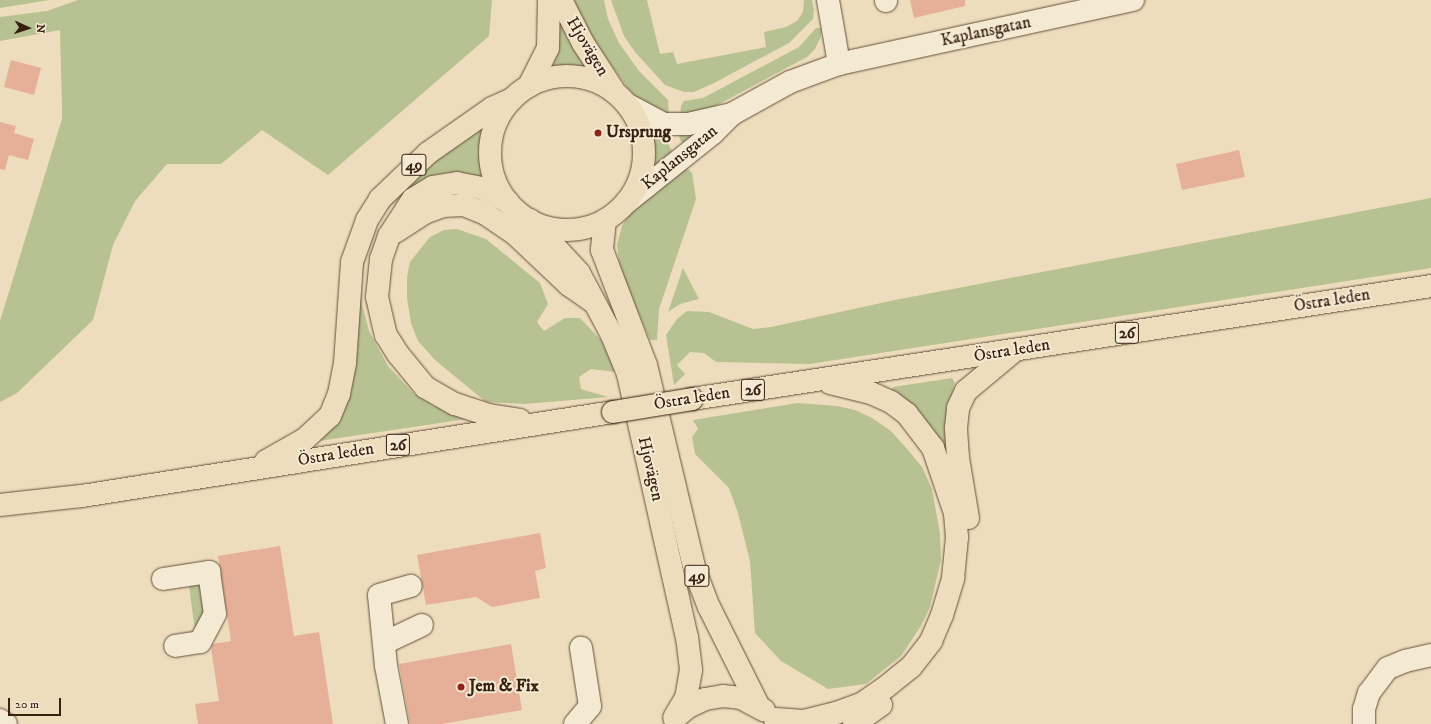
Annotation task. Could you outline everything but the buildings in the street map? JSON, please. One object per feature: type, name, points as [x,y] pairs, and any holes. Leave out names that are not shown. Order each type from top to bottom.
[{"type":"main road","name":"Hjovägen","points":[[530,86],[548,48],[549,0]]},
{"type":"main road","name":"Hjovägen","points":[[561,0],[583,43],[622,99],[642,137],[644,154],[642,171],[627,202]]},
{"type":"main road","name":"49","points":[[255,468],[305,439],[330,416],[339,394],[344,363],[352,262],[367,220],[380,199],[428,153],[492,108],[512,99],[530,86],[544,80],[574,76],[603,85],[622,99]]},
{"type":"main road","points":[[508,202],[493,174],[491,142],[502,112],[512,99]]},
{"type":"main road","points":[[541,423],[489,415],[455,404],[425,387],[412,372],[386,335],[377,297],[381,259],[389,236],[413,199],[433,187],[457,183],[482,188],[508,202],[530,220],[561,230],[591,226],[605,220],[627,202]]},
{"type":"main road","points":[[389,236],[424,213],[443,206],[464,205],[484,213],[514,233],[569,285],[592,301]]},
{"type":"main road","name":"Hjovägen","points":[[530,220],[578,273],[612,335],[628,374],[687,637],[690,677],[686,698],[672,721]]},
{"type":"main road","name":"Hjovägen","points":[[605,220],[602,250],[646,365],[695,570],[708,607],[758,705]]},
{"type":"main road","name":"Östra leden","points":[[0,505],[82,496],[692,399],[1431,286]]},
{"type":"main road","points":[[854,724],[918,678],[941,650],[954,620],[964,582],[969,539],[968,511],[958,458],[956,428],[958,408],[966,391],[1015,350]]},
{"type":"main road","points":[[776,721],[804,721],[836,713],[863,703],[911,667],[931,641],[942,615],[953,578],[957,537],[955,513],[942,470],[933,448],[920,429],[907,414],[891,402],[856,388],[815,380]]},
{"type":"main road","name":"49","points":[[672,721],[688,707],[705,699],[717,697],[741,698],[758,705],[776,721]]},
{"type":"street","points":[[828,0],[839,64]]},
{"type":"street","name":"Kaplansgatan","points":[[622,99],[664,124],[688,124],[732,114],[790,82],[839,64],[1045,9],[1133,0]]},
{"type":"street","name":"Kaplansgatan","points":[[627,202],[713,133],[732,114]]},
{"type":"street","points":[[163,579],[209,572],[215,614],[200,642],[174,646]]},
{"type":"street","points":[[397,724],[384,643],[379,594],[411,586]]},
{"type":"street","points":[[384,643],[422,625]]},
{"type":"street","points":[[575,724],[590,706],[581,648]]},
{"type":"street","points":[[1364,724],[1364,709],[1369,693],[1388,668],[1405,660],[1431,655]]},
{"type":"street","points":[[0,720],[6,724]]},
{"type":"green space","points":[[0,0],[50,0],[0,8]]},
{"type":"green space","points":[[78,0],[492,0],[489,36],[328,175],[262,130],[221,164],[167,164],[135,201],[113,245],[93,320],[17,393],[0,402],[0,321],[62,119],[62,108],[60,30],[0,41],[0,17],[47,11]]},
{"type":"green space","points":[[573,0],[604,0],[608,19],[619,43],[639,71],[668,100],[669,116],[647,107],[629,90],[588,32]]},
{"type":"green space","points":[[611,0],[647,0],[660,54],[673,52],[677,64],[766,47],[764,32],[786,27],[797,21],[803,12],[804,0],[812,0],[814,11],[813,19],[789,43],[714,83],[694,92],[684,92],[665,85],[635,52],[624,36]]},
{"type":"green space","points":[[558,11],[590,68],[564,65],[552,67],[559,50]]},
{"type":"green space","points":[[816,28],[821,28],[821,37],[815,49],[807,57],[710,109],[680,116],[681,106],[684,101],[703,98],[799,47]]},
{"type":"green space","points":[[486,124],[482,161],[486,178],[465,173],[446,173],[434,175],[409,189],[391,205],[377,223],[367,245],[361,281],[362,304],[369,331],[388,366],[414,394],[432,405],[467,419],[319,441],[340,417],[347,401],[360,266],[366,244],[375,222],[387,203],[405,183],[435,159]]},
{"type":"green space","points":[[706,129],[685,145],[680,140],[679,134]]},
{"type":"green space","points":[[653,131],[666,134],[670,148],[674,153],[654,169],[655,154]]},
{"type":"green space","points":[[684,165],[692,173],[696,199],[659,309],[657,340],[650,340],[626,284],[619,261],[617,245],[622,226],[630,212]]},
{"type":"green space","points":[[1431,198],[1431,268],[810,364],[716,362],[704,353],[690,352],[677,365],[685,374],[674,385],[666,335],[677,319],[687,311],[709,312],[753,329],[771,327],[895,300]]},
{"type":"green space","points":[[457,229],[486,239],[540,283],[548,304],[537,322],[544,331],[565,318],[580,318],[601,340],[616,372],[591,369],[579,377],[581,389],[608,397],[525,404],[486,402],[435,360],[418,341],[411,323],[407,298],[407,277],[410,262],[430,237],[444,230]]},
{"type":"green space","points":[[683,268],[699,299],[680,304],[668,312]]},
{"type":"green space","points":[[952,378],[955,383],[947,415],[950,455],[945,457],[891,391],[893,387]]},
{"type":"green space","points":[[798,403],[837,406],[855,410],[872,418],[891,431],[908,450],[922,467],[932,489],[940,534],[941,560],[930,607],[921,626],[901,656],[866,684],[828,689],[781,661],[755,633],[750,561],[738,513],[729,488],[695,454],[692,437],[698,429],[693,420]]},
{"type":"green space","points":[[199,578],[210,617],[196,637],[188,579]]},
{"type":"place","name":"Ursprung","points":[[598,133]]},
{"type":"place","name":"Jem & Fix","points":[[461,687]]}]
